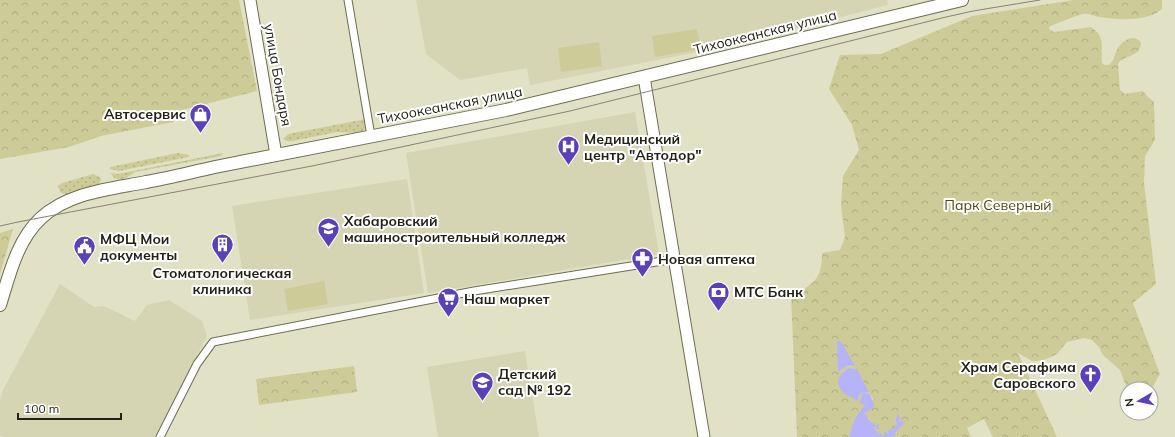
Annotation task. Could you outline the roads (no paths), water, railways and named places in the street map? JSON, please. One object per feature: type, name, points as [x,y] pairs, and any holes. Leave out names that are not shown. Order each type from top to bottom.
[{"type":"main road","name":"улица Бондаря","points":[[250,0],[276,155]]},
{"type":"main road","name":"Тихоокеанская улица","points":[[0,305],[11,271],[26,237],[41,218],[68,200],[276,155],[506,110],[962,0]]},
{"type":"main road","points":[[644,77],[704,437]]},
{"type":"street","points":[[348,0],[371,136]]},
{"type":"street","points":[[160,437],[197,364],[213,342],[479,290],[675,258]]},
{"type":"tram line","points":[[0,226],[312,166],[570,111],[946,17],[1040,0]]},
{"type":"place","name":"Автосервис","points":[[201,134]]},
{"type":"place","name":"Медицинский центр \"Автодор\"","points":[[569,166]]},
{"type":"place","name":"Хабаровский машиностроительный колледж","points":[[328,248]]},
{"type":"place","name":"Стоматологическая клиника","points":[[222,264]]},
{"type":"place","name":"МФЦ Мои документы","points":[[85,266]]},
{"type":"place","name":"Новая аптека","points":[[642,278]]},
{"type":"place","name":"МТС Банк","points":[[719,312]]},
{"type":"place","name":"Наш маркет","points":[[449,318]]},
{"type":"place","name":"Храм Серафима Саровского","points":[[1091,394]]},
{"type":"place","name":"Детский сад № 192","points":[[483,402]]},
{"type":"park label","name":"Парк Северный","points":[[998,205]]}]
